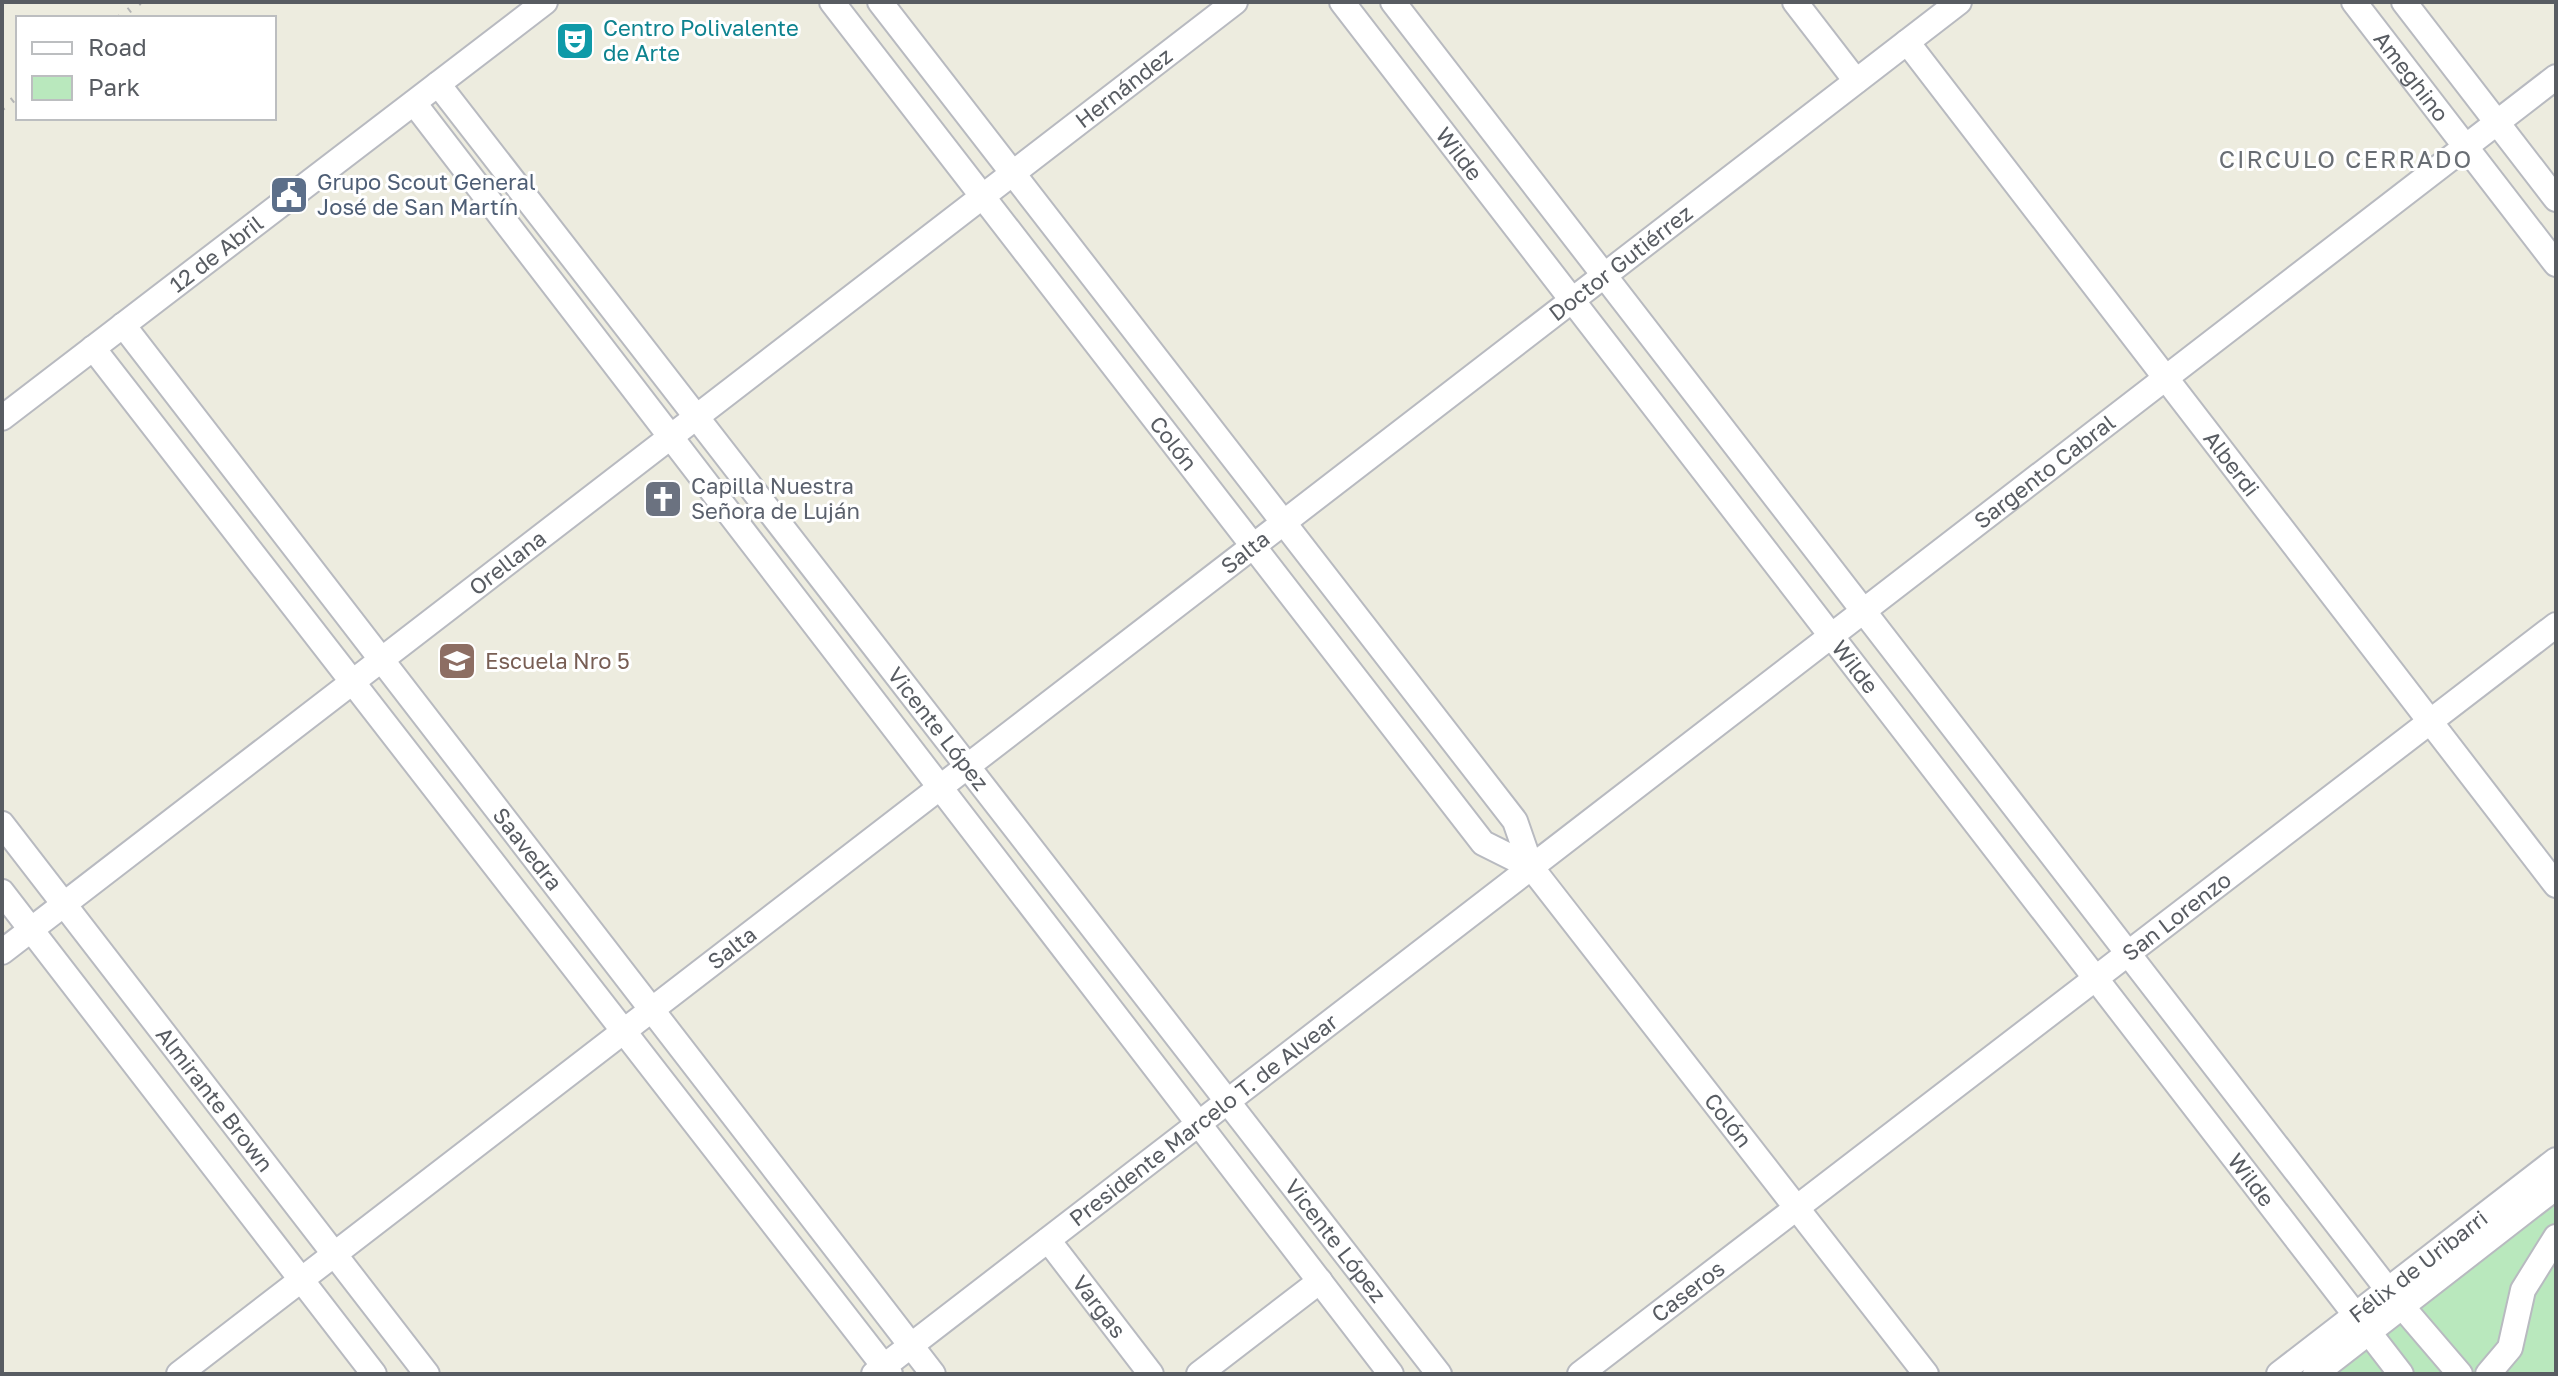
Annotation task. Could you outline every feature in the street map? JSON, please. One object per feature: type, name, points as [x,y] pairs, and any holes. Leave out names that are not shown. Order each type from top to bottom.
[{"type":"street","name":"12 de Abril","points":[[2,418],[545,2]]},
{"type":"street","name":"Colón","points":[[832,2],[1483,843],[1531,867]]},
{"type":"street","name":"Colón","points":[[880,2],[1515,821],[1531,867],[1926,1374]]},
{"type":"street","name":"Hernández","points":[[1012,173],[1235,2]]},
{"type":"street","name":"Wilde","points":[[1342,2],[2401,1374]]},
{"type":"street","name":"Wilde","points":[[1393,2],[2395,1298],[2460,1374]]},
{"type":"street","points":[[1795,2],[1856,81]]},
{"type":"street","name":"Doctor Gutiérrez","points":[[1283,523],[1959,2]]},
{"type":"street","name":"Ameghino","points":[[2354,2],[2556,264]]},
{"type":"street","name":"Ameghino","points":[[2404,2],[2556,199]]},
{"type":"street","name":"Alberdi","points":[[1907,42],[2556,885]]},
{"type":"street","name":"Sargento Cabral","points":[[1531,867],[2556,77]]},
{"type":"street","name":"Vicente López","points":[[438,84],[1439,1374]]},
{"type":"street","name":"Vicente López","points":[[414,103],[1391,1374]]},
{"type":"street","name":"Orellana","points":[[2,952],[1012,173]]},
{"type":"street","name":"Saavedra","points":[[123,325],[933,1374]]},
{"type":"street","name":"Saavedra","points":[[93,348],[624,1031],[883,1372]]},
{"type":"street","name":"Salta","points":[[179,1374],[1283,523]]},
{"type":"street","name":"San Lorenzo","points":[[1797,1208],[2556,625]]},
{"type":"street","name":"Almirante Brown","points":[[2,824],[427,1374]]},
{"type":"street","name":"Presidente Marcelo T. de Alvear","points":[[883,1372],[911,1346],[1531,867]]},
{"type":"street","name":"Almirante Brown","points":[[2,892],[374,1374]]},
{"type":"street","name":"Félix de Uribarri","points":[[2395,1298],[2556,1160]]},
{"type":"street","name":"Félix de Uribarri","points":[[2279,1374],[2362,1323],[2556,1187]]},
{"type":"street","name":"Caseros","points":[[1580,1374],[1797,1208]]},
{"type":"street","points":[[2488,1374],[2510,1348],[2523,1290],[2556,1237]]},
{"type":"street","name":"Vargas","points":[[1048,1240],[1151,1374]]},
{"type":"street","points":[[1199,1374],[1320,1281]]},
{"type":"street","name":"Félix de Uribarri","points":[[2315,1374],[2362,1323]]},
{"type":"green space","points":[[2556,1199],[2556,1374],[2331,1374]]},
{"type":"railway","points":[[122,16],[140,2]]},
{"type":"railway","points":[[2,108],[16,98]]},
{"type":"place","name":"Centro Polivalente de Arte","points":[[575,41]]},
{"type":"place","name":"Grupo Scout General José de San Martín","points":[[289,195]]},
{"type":"place","name":"Capilla Nuestra Señora de Luján","points":[[663,499]]},
{"type":"place","name":"Escuela Nro 5","points":[[457,661]]},
{"type":"district","name":"CIRCULO CERRADO","points":[[2346,160]]}]
